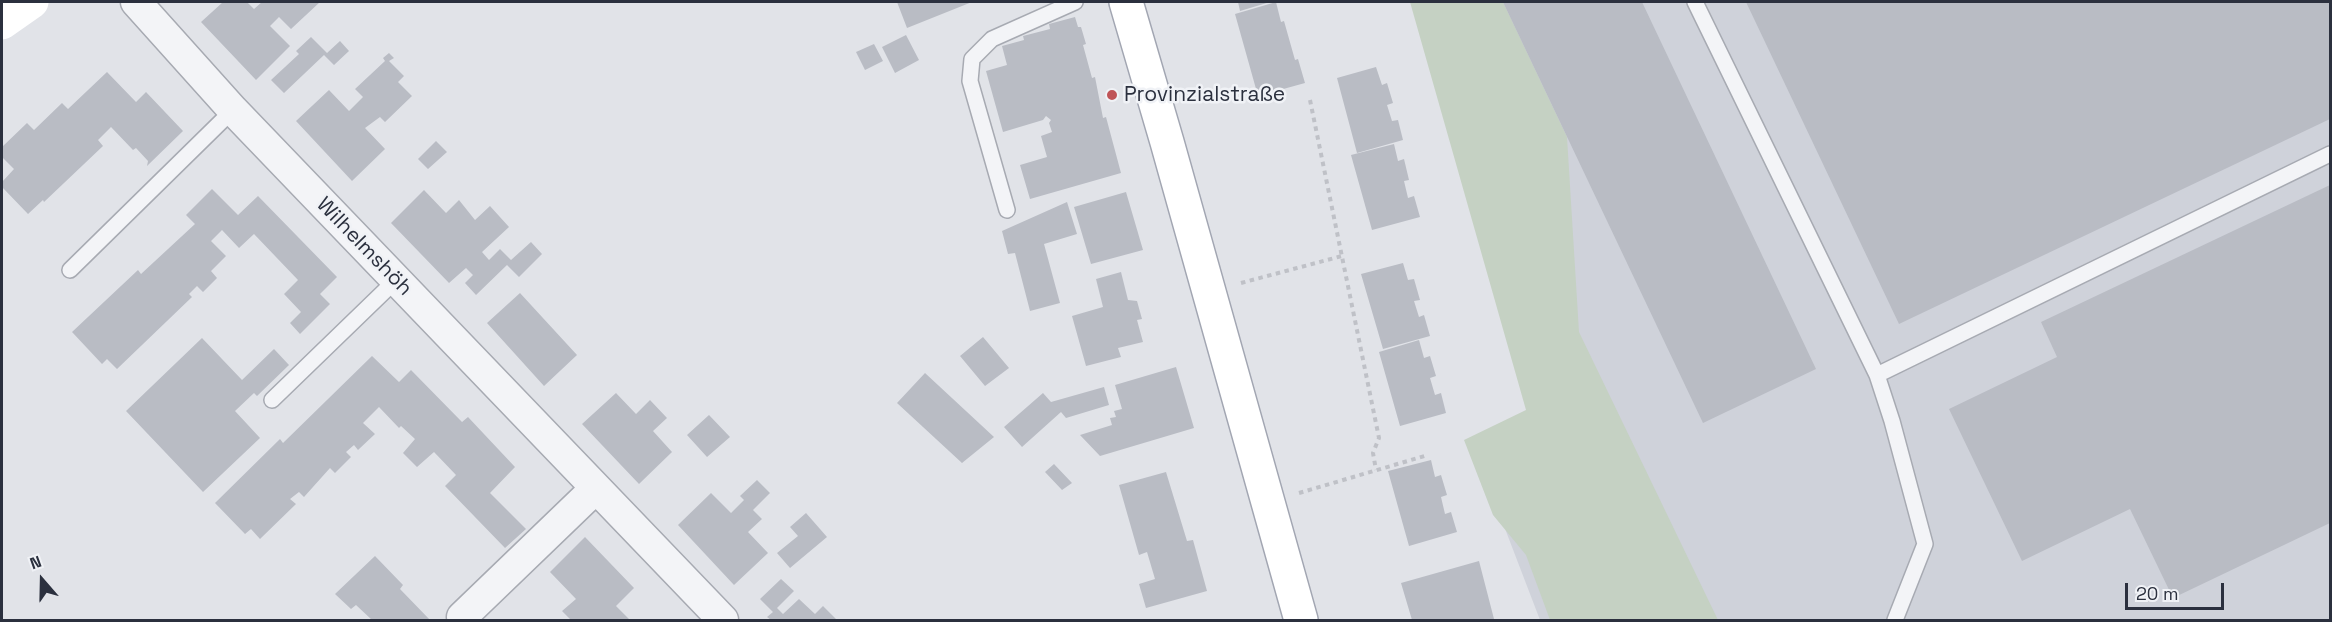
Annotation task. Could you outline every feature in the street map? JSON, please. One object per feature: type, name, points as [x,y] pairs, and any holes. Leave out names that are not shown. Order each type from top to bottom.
[{"type":"main road","points":[[2,23],[32,2]]},
{"type":"main road","points":[[1126,2],[1301,621]]},
{"type":"street","name":"Wilhelmshöh","points":[[136,2],[233,110],[395,281],[723,621]]},
{"type":"street","points":[[462,617],[596,488]]},
{"type":"lane","points":[[1007,210],[970,81],[972,59],[992,39],[1075,2]]},
{"type":"lane","points":[[1695,2],[1877,375],[1892,421],[1925,544],[1895,621]]},
{"type":"lane","points":[[70,270],[233,110]]},
{"type":"lane","points":[[1877,375],[2331,153]]},
{"type":"lane","points":[[272,400],[395,281]]},
{"type":"path","points":[[1310,99],[1379,438],[1373,453],[1376,471]]},
{"type":"path","points":[[1231,286],[1342,256]]},
{"type":"path","points":[[1267,502],[1428,455]]},
{"type":"shaded area","points":[[1420,2],[2330,2],[2330,620],[1540,620],[1481,466],[1538,431]]},
{"type":"green space","points":[[1410,2],[1503,2],[1567,137],[1579,332],[1718,620],[1550,620],[1526,555],[1493,515],[1464,440],[1526,410]]},
{"type":"building","points":[[223,2],[247,2],[254,9],[262,2],[320,2],[291,29],[279,17],[270,26],[290,46],[256,80],[201,22]]},
{"type":"building","points":[[897,2],[972,2],[907,28]]},
{"type":"building","points":[[1238,2],[1270,2],[1240,11]]},
{"type":"building","points":[[1276,2],[1281,22],[1284,21],[1295,60],[1298,59],[1305,83],[1258,96],[1235,14]]},
{"type":"building","points":[[1503,2],[1642,2],[1816,369],[1703,423]]},
{"type":"building","points":[[1746,2],[2330,2],[2330,119],[1899,324]]},
{"type":"building","points":[[1075,17],[1078,27],[1081,27],[1086,44],[1083,45],[1092,78],[1095,77],[1103,118],[1106,117],[1121,173],[1030,199],[1020,165],[1047,157],[1041,136],[1052,132],[1049,123],[1051,120],[1046,116],[1043,120],[1003,132],[986,71],[1007,65],[1002,46],[1024,40],[1023,36],[1050,29],[1049,24]]},
{"type":"building","points":[[906,35],[919,60],[895,73],[882,47]]},
{"type":"building","points":[[311,37],[327,53],[340,41],[349,51],[334,65],[324,55],[284,93],[271,80],[299,54],[296,51]]},
{"type":"building","points":[[874,44],[883,61],[865,70],[856,52]]},
{"type":"building","points":[[389,53],[394,58],[389,61],[404,76],[398,82],[412,96],[385,122],[380,117],[365,128],[385,149],[352,181],[296,121],[329,90],[349,111],[363,97],[355,89],[385,61],[383,58]]},
{"type":"building","points":[[1376,67],[1382,85],[1387,83],[1393,103],[1387,105],[1392,121],[1398,120],[1403,140],[1357,153],[1337,78]]},
{"type":"building","points":[[107,72],[136,102],[146,92],[183,131],[147,166],[148,161],[136,148],[133,150],[111,127],[98,140],[103,146],[44,202],[43,200],[28,214],[2,187],[2,182],[14,169],[2,157],[2,147],[27,123],[34,130],[62,103],[68,109]]},
{"type":"building","points":[[436,141],[447,152],[428,169],[418,159]]},
{"type":"building","points":[[1394,144],[1398,161],[1404,159],[1409,180],[1404,181],[1408,198],[1414,196],[1420,217],[1372,230],[1351,155]]},
{"type":"building","points":[[2330,185],[2330,523],[2173,598],[2130,509],[2022,561],[1949,409],[2057,357],[2041,322]]},
{"type":"building","points":[[212,189],[238,215],[258,196],[337,277],[320,294],[330,304],[300,334],[290,323],[301,312],[284,294],[298,280],[254,234],[239,248],[222,230],[211,241],[226,256],[211,271],[217,278],[203,292],[197,286],[189,294],[192,297],[117,369],[107,359],[102,364],[72,332],[138,270],[141,274],[195,224],[186,215]]},
{"type":"building","points":[[424,190],[446,213],[459,200],[475,220],[490,206],[509,227],[482,252],[489,260],[500,249],[511,260],[531,242],[542,254],[519,277],[507,265],[476,295],[465,283],[473,275],[466,268],[449,283],[391,223]]},
{"type":"building","points":[[1126,192],[1143,250],[1091,264],[1074,207]]},
{"type":"building","points":[[1067,202],[1077,234],[1044,244],[1060,303],[1030,311],[1015,253],[1008,254],[1002,231]]},
{"type":"building","points":[[1403,263],[1408,280],[1414,279],[1420,300],[1414,301],[1419,317],[1424,315],[1430,336],[1383,349],[1361,274]]},
{"type":"building","points":[[1121,272],[1128,300],[1137,301],[1142,319],[1137,320],[1143,342],[1118,348],[1121,357],[1086,366],[1072,316],[1103,307],[1096,279]]},
{"type":"building","points":[[520,293],[577,355],[544,386],[487,323]]},
{"type":"building","points":[[983,337],[1009,368],[985,386],[960,356]]},
{"type":"building","points":[[202,338],[242,380],[274,349],[289,365],[257,396],[254,393],[235,411],[260,438],[203,492],[126,411]]},
{"type":"building","points":[[1419,340],[1424,358],[1430,356],[1436,376],[1430,378],[1435,395],[1441,393],[1446,413],[1400,426],[1379,352]]},
{"type":"building","points":[[372,356],[399,382],[411,370],[462,422],[468,417],[515,467],[490,493],[526,529],[505,548],[445,486],[456,475],[434,452],[417,467],[403,453],[415,439],[401,426],[399,428],[379,407],[363,423],[375,434],[358,450],[354,445],[346,452],[351,457],[335,473],[330,468],[304,497],[299,492],[290,499],[296,504],[260,539],[251,529],[245,534],[215,503],[280,439],[283,443]]},
{"type":"building","points":[[1176,367],[1194,428],[1100,456],[1080,435],[1112,425],[1110,418],[1116,417],[1114,411],[1122,409],[1115,385]]},
{"type":"building","points":[[925,373],[994,437],[962,463],[897,403]]},
{"type":"building","points":[[1104,387],[1109,405],[1066,418],[1061,412],[1022,447],[1004,427],[1043,393],[1051,402]]},
{"type":"building","points":[[616,393],[636,414],[650,400],[667,418],[653,431],[672,452],[639,484],[582,424]]},
{"type":"building","points":[[709,415],[730,437],[707,457],[687,435]]},
{"type":"building","points":[[1431,460],[1435,477],[1441,475],[1447,495],[1441,497],[1445,514],[1451,512],[1457,532],[1409,546],[1388,471]]},
{"type":"building","points":[[1054,464],[1072,483],[1062,490],[1045,472]]},
{"type":"building","points":[[1166,472],[1187,541],[1193,540],[1207,591],[1146,608],[1139,584],[1155,579],[1147,552],[1139,555],[1119,485]]},
{"type":"building","points":[[757,480],[770,493],[753,510],[762,519],[748,532],[768,553],[734,585],[678,525],[711,493],[731,513],[744,500],[740,496]]},
{"type":"building","points":[[806,513],[827,537],[790,568],[777,553],[798,536],[790,527]]},
{"type":"building","points":[[585,537],[634,588],[616,606],[630,620],[571,620],[562,611],[576,599],[550,572]]},
{"type":"building","points":[[375,556],[403,585],[400,589],[430,620],[372,620],[356,605],[351,609],[335,594]]},
{"type":"building","points":[[1479,561],[1494,619],[1412,620],[1401,583]]},
{"type":"building","points":[[781,579],[794,591],[777,608],[783,614],[799,599],[815,614],[823,606],[837,620],[771,620],[767,617],[773,612],[760,599]]},
{"type":"place","name":"Provinzialstraße","points":[[1112,95]]}]
